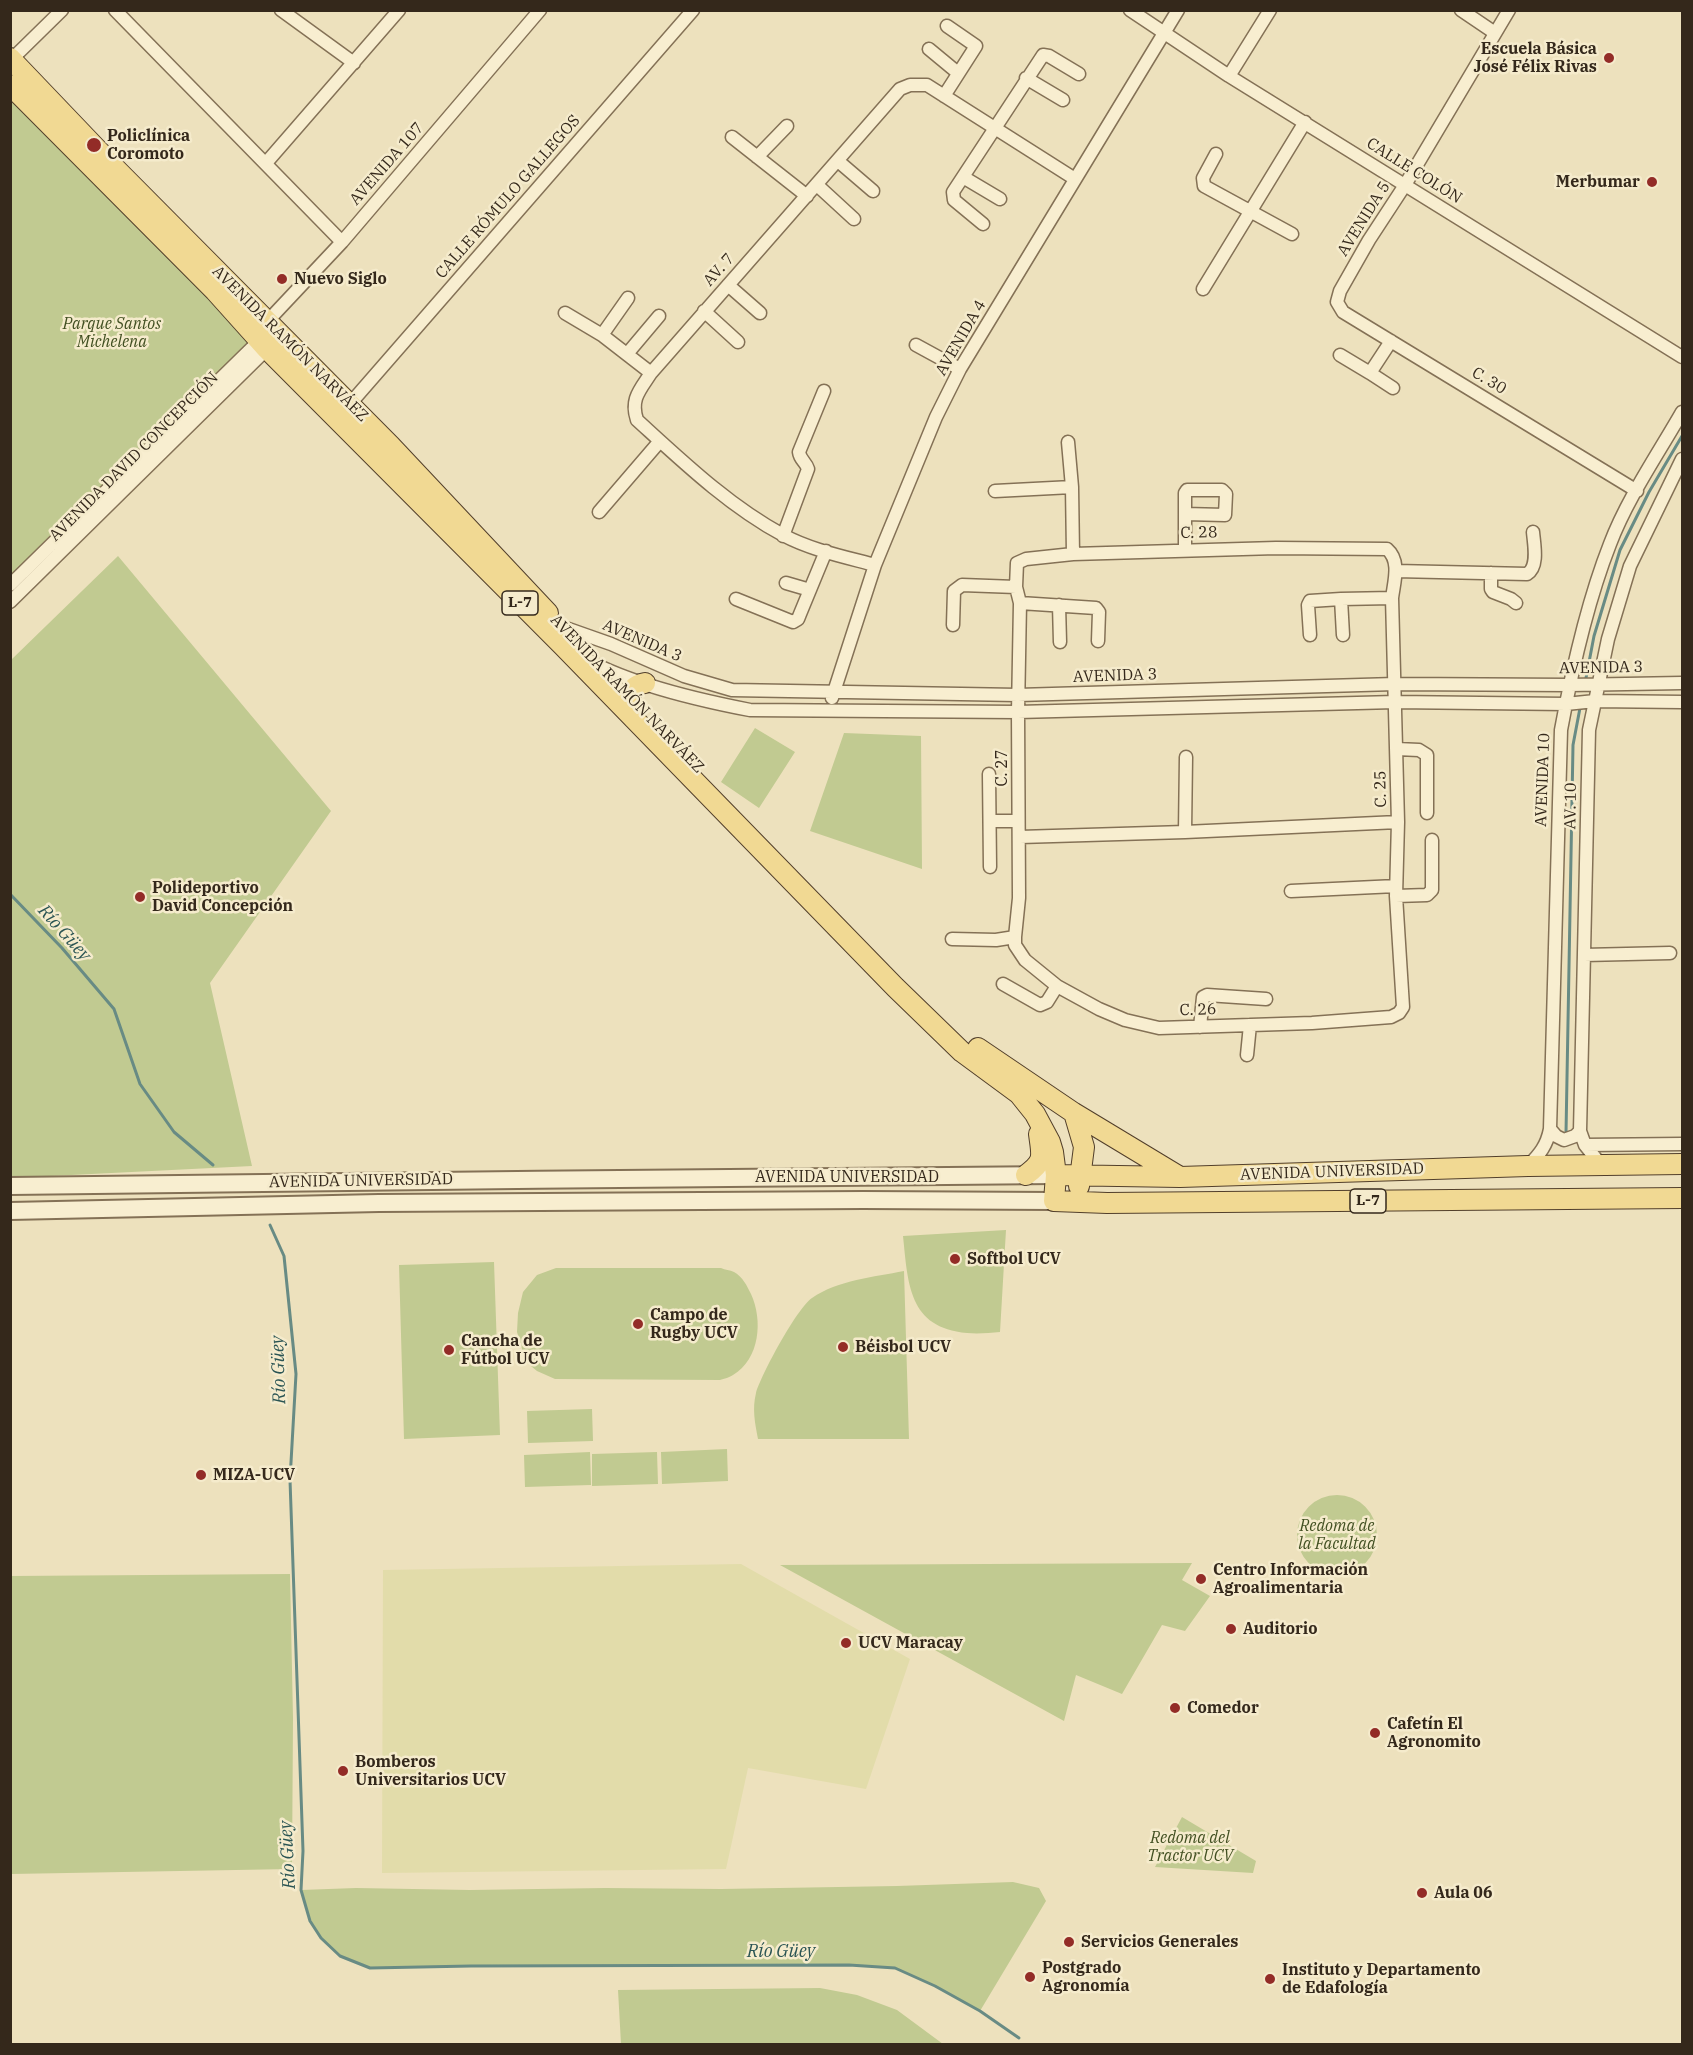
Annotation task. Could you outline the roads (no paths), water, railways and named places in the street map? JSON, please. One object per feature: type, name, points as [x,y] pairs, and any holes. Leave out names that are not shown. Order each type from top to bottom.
[{"type":"main road","name":"AVENIDA RAMÓN NARVÁEZ","points":[[11,59],[116,169],[267,334],[564,646],[895,987],[962,1052],[1019,1094],[1035,1114],[1050,1142],[1056,1175],[1054,1201]]},
{"type":"main road","name":"AVENIDA RAMÓN NARVÁEZ","points":[[10,85],[215,291],[349,405],[391,446],[630,701],[977,1048],[1074,1113],[1180,1177]]},
{"type":"main road","points":[[630,701],[633,688],[645,683]]},
{"type":"main road","points":[[1074,1113],[1084,1147],[1076,1203]]},
{"type":"main road","points":[[1026,1175],[1038,1166],[1041,1153],[1035,1114]]},
{"type":"main road","name":"AVENIDA UNIVERSIDAD","points":[[1056,1175],[1180,1177],[1528,1166],[1683,1164]]},
{"type":"main road","name":"AVENIDA UNIVERSIDAD","points":[[1054,1201],[1076,1203],[1683,1198]]},
{"type":"street","points":[[11,59],[62,10]]},
{"type":"street","points":[[115,10],[342,242]]},
{"type":"street","points":[[280,10],[354,63]]},
{"type":"street","points":[[266,163],[399,10]]},
{"type":"street","name":"AVENIDA 107","points":[[267,334],[342,242],[540,10]]},
{"type":"street","name":"CALLE RÓMULO GALLEGOS","points":[[349,405],[693,10]]},
{"type":"street","name":"CALLE COLÓN","points":[[1130,10],[1229,76],[1683,357]]},
{"type":"street","name":"AVENIDA 4","points":[[830,710],[832,693],[875,565],[936,417],[960,369],[1178,10]]},
{"type":"street","points":[[1229,76],[1270,10]]},
{"type":"street","points":[[1461,10],[1495,33]]},
{"type":"street","name":"AVENIDA 5","points":[[1340,291],[1509,10]]},
{"type":"street","points":[[944,96],[976,46],[947,26]]},
{"type":"street","points":[[929,49],[958,73]]},
{"type":"street","points":[[983,224],[954,200],[953,192],[1026,78],[1043,55],[1049,56],[1079,75]]},
{"type":"street","points":[[1026,78],[1063,100]]},
{"type":"street","name":"AV. 7","points":[[875,565],[783,536],[733,503],[637,420],[633,409],[636,397],[651,373],[704,311],[900,89],[910,85],[927,85],[1075,179]]},
{"type":"street","points":[[1203,289],[1305,122]]},
{"type":"street","points":[[758,157],[787,126]]},
{"type":"street","points":[[732,137],[807,196]]},
{"type":"street","points":[[1216,154],[1203,178],[1204,186],[1292,234]]},
{"type":"street","points":[[838,160],[873,191]]},
{"type":"street","points":[[963,177],[1000,199]]},
{"type":"street","points":[[817,185],[854,219]]},
{"type":"street","points":[[728,285],[760,313]]},
{"type":"street","name":"C. 30","points":[[1340,291],[1337,302],[1343,312],[1636,491]]},
{"type":"street","points":[[602,335],[628,298]]},
{"type":"street","points":[[704,311],[738,342]]},
{"type":"street","points":[[565,314],[602,335],[651,373]]},
{"type":"street","points":[[627,354],[658,316]]},
{"type":"street","name":"AVENIDA DAVID CONCEPCIÓN","points":[[10,602],[77,529],[188,419],[267,334]]},
{"type":"street","points":[[1370,373],[1391,340]]},
{"type":"street","points":[[916,345],[960,369]]},
{"type":"street","points":[[1340,355],[1393,388]]},
{"type":"street","points":[[783,536],[808,469],[807,464],[800,457],[800,452],[824,391]]},
{"type":"street","name":"AVENIDA 10","points":[[1528,1166],[1542,1153],[1550,1129],[1561,730],[1566,704],[1594,594],[1610,543],[1636,491],[1683,412]]},
{"type":"street","points":[[598,512],[660,441]]},
{"type":"street","points":[[1068,442],[1072,487],[1073,554]]},
{"type":"street","name":"AV. 10","points":[[1601,1165],[1585,1145],[1580,1131],[1589,730],[1608,639],[1630,566],[1683,459]]},
{"type":"street","points":[[995,491],[1072,487]]},
{"type":"street","points":[[1185,514],[1185,549]]},
{"type":"street","name":"AVENIDA DAVID CONCEPCIÓN","points":[[10,585],[77,529]]},
{"type":"street","points":[[1396,571],[1527,574],[1532,572],[1534,566],[1533,532]]},
{"type":"street","name":"C. 28","points":[[1016,581],[1017,563],[1026,559],[1073,554],[1185,549],[1387,549],[1393,554]]},
{"type":"street","points":[[736,599],[793,622],[798,619],[826,551]]},
{"type":"street","name":"C. 25","points":[[1391,1017],[1399,1013],[1403,1007],[1396,891],[1398,822],[1392,598],[1396,571],[1393,554]]},
{"type":"street","points":[[1491,573],[1493,592],[1516,603]]},
{"type":"street","points":[[953,625],[954,591],[962,585],[1016,581]]},
{"type":"street","name":"C. 27","points":[[1015,938],[1019,897],[1020,837],[1018,695],[1020,603],[1016,581]]},
{"type":"street","points":[[786,583],[810,590]]},
{"type":"street","points":[[1310,635],[1308,605],[1310,602],[1392,598]]},
{"type":"street","points":[[1341,599],[1343,635]]},
{"type":"street","points":[[1020,603],[1096,608],[1099,612],[1098,642]]},
{"type":"street","points":[[1059,605],[1059,642]]},
{"type":"street","name":"AVENIDA 3","points":[[560,626],[611,644],[684,676],[732,690],[1018,695],[1395,684],[1683,684]]},
{"type":"street","name":"AVENIDA 3","points":[[564,646],[598,666],[645,683],[714,703],[750,710],[1018,712],[1395,702],[1566,704],[1595,701],[1683,702]]},
{"type":"street","points":[[1397,749],[1419,750],[1427,755],[1427,813]]},
{"type":"street","points":[[1185,832],[1186,757]]},
{"type":"street","points":[[988,774],[990,867]]},
{"type":"street","points":[[990,822],[1018,821]]},
{"type":"street","points":[[1020,837],[1398,822]]},
{"type":"street","points":[[1291,891],[1396,891],[1427,895],[1432,890],[1432,840]]},
{"type":"street","points":[[952,939],[1015,938]]},
{"type":"street","name":"C. 26","points":[[1015,938],[1016,945],[1025,960],[1057,986],[1125,1020],[1160,1028],[1391,1017]]},
{"type":"street","points":[[1584,955],[1670,953]]},
{"type":"street","points":[[1003,984],[1040,1005],[1047,1002],[1057,986]]},
{"type":"street","points":[[1200,1027],[1203,997],[1207,995],[1266,999]]},
{"type":"street","points":[[1247,1055],[1250,1025]]},
{"type":"street","points":[[1550,1129],[1564,1140],[1575,1136],[1580,1131]]},
{"type":"street","points":[[1585,1145],[1683,1144]]},
{"type":"street","name":"AVENIDA UNIVERSIDAD","points":[[10,1186],[380,1180],[1056,1175]]},
{"type":"street","points":[[379,1203],[380,1180]]},
{"type":"street","name":"AVENIDA UNIVERSIDAD","points":[[10,1211],[379,1203],[1054,1201]]},
{"type":"street","points":[[10,1221],[40,1210]]},
{"type":"waterway","points":[[1586,678],[1594,636],[1620,550],[1649,492],[1682,436]]},
{"type":"waterway","points":[[1566,1133],[1573,745],[1580,708]]},
{"type":"waterway","name":"Río Güey","points":[[10,894],[62,948],[114,1009],[140,1084],[174,1132],[213,1165]]},
{"type":"waterway","name":"Río Güey","points":[[270,1225],[284,1256],[296,1374],[290,1480],[303,1851],[301,1890],[310,1921],[321,1938],[340,1956],[370,1968],[849,1965],[895,1968],[935,1986],[980,2011],[1019,2038]]},
{"type":"place","name":"Escuela Básica José Félix Rivas","points":[[1609,58]]},
{"type":"place","name":"Policlínica Coromoto","points":[[94,145]]},
{"type":"place","name":"Merbumar","points":[[1652,182]]},
{"type":"place","name":"Nuevo Siglo","points":[[282,279]]},
{"type":"place","name":"Polideportivo David Concepción","points":[[140,897]]},
{"type":"place","name":"Softbol UCV","points":[[955,1259]]},
{"type":"place","name":"Campo de Rugby UCV","points":[[638,1324]]},
{"type":"place","name":"Béisbol UCV","points":[[843,1347]]},
{"type":"place","name":"Cancha de Fútbol UCV","points":[[449,1350]]},
{"type":"place","name":"MIZA-UCV","points":[[201,1475]]},
{"type":"place","name":"Centro Información Agroalimentaria","points":[[1201,1579]]},
{"type":"place","name":"Auditorio","points":[[1231,1629]]},
{"type":"place","name":"UCV Maracay","points":[[846,1643]]},
{"type":"place","name":"Comedor","points":[[1175,1708]]},
{"type":"place","name":"Cafetín El Agronomito","points":[[1375,1733]]},
{"type":"place","name":"Bomberos Universitarios UCV","points":[[343,1771]]},
{"type":"place","name":"Aula 06","points":[[1422,1893]]},
{"type":"place","name":"Servicios Generales","points":[[1069,1942]]},
{"type":"place","name":"Postgrado Agronomía","points":[[1030,1977]]},
{"type":"place","name":"Instituto y Departamento de Edafología","points":[[1270,1979]]},
{"type":"park label","name":"Parque Santos Michelena","points":[[112,333]]},
{"type":"park label","name":"Redoma de la Facultad","points":[[1337,1535]]},
{"type":"park label","name":"Redoma del Tractor UCV","points":[[1190,1847]]}]
